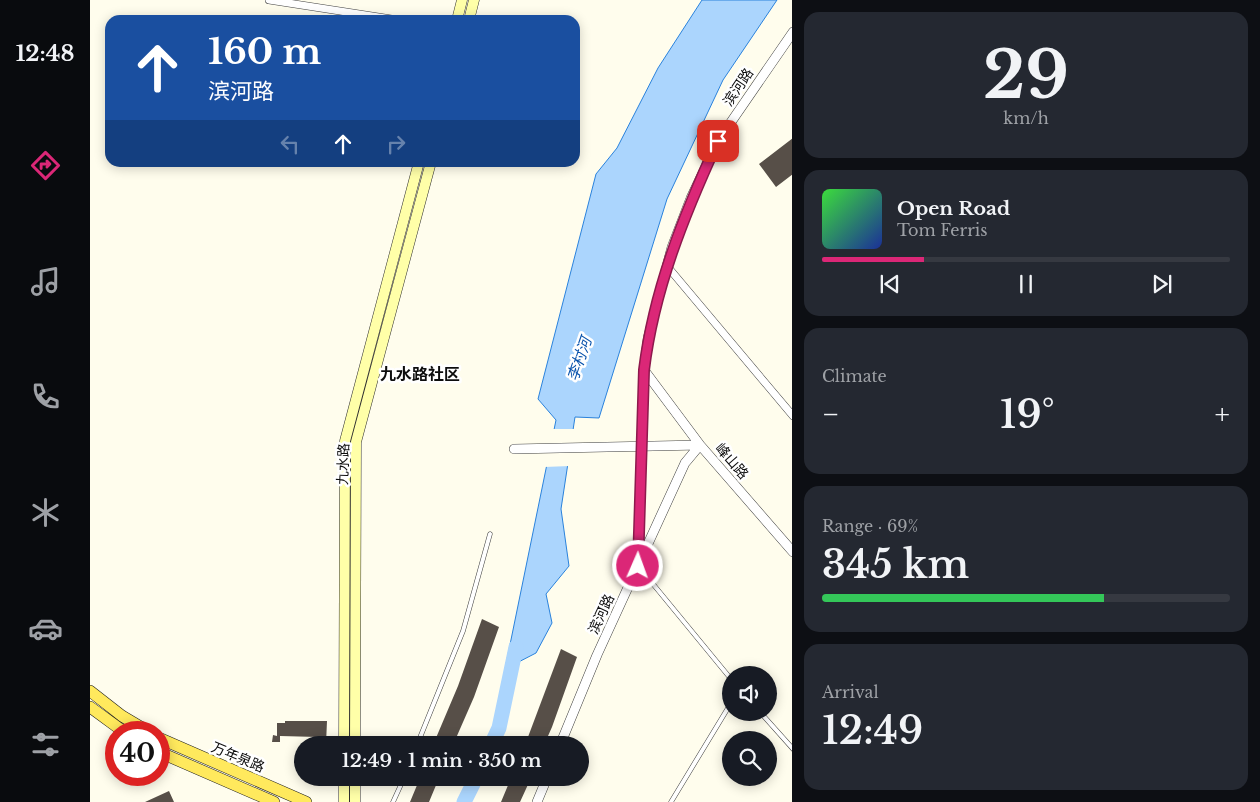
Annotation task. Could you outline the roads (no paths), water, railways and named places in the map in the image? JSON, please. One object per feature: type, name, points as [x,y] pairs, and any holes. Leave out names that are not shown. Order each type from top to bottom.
[{"type":"main road","points":[[458,15],[462,0]]},
{"type":"main road","points":[[470,15],[474,0]]},
{"type":"main road","name":"九水路","points":[[344,736],[345,441],[418,167]]},
{"type":"main road","name":"九水路","points":[[356,736],[356,442],[430,167]]},
{"type":"main road","points":[[90,692],[130,721]]},
{"type":"main road","points":[[90,707],[109,721]]},
{"type":"main road","name":"万年泉路","points":[[170,743],[306,802]]},
{"type":"main road","name":"万年泉路","points":[[170,757],[274,802]]},
{"type":"main road","points":[[344,786],[344,802]]},
{"type":"main road","points":[[355,786],[355,802]]},
{"type":"street","points":[[269,0],[366,15]]},
{"type":"street","name":"滨河路","points":[[638,566],[644,370],[648,338],[667,266],[692,198],[718,141],[792,32]]},
{"type":"street","points":[[667,266],[792,416]]},
{"type":"street","name":"峰山路","points":[[644,370],[654,386],[700,445],[792,552]]},
{"type":"street","points":[[514,449],[615,445],[700,445]]},
{"type":"street","name":"滨河路","points":[[564,736],[597,656],[685,463],[700,445]]},
{"type":"street","points":[[537,802],[544,786]]},
{"type":"lane","points":[[421,736],[463,631],[490,534]]},
{"type":"lane","points":[[638,566],[722,668]]},
{"type":"lane","points":[[672,802],[722,718]]},
{"type":"lane","points":[[768,721],[792,749]]},
{"type":"lane","points":[[393,802],[400,786]]},
{"type":"water","points":[[702,0],[777,0],[723,80],[667,199],[599,418],[575,417],[561,509],[569,566],[546,594],[552,623],[536,653],[505,669],[556,420],[538,399],[596,174],[617,148],[658,68]]},
{"type":"waterway","name":"李村河","points":[[495,736],[499,728],[516,647]]},
{"type":"waterway","name":"李村河","points":[[464,802],[472,786]]},
{"type":"district","name":"九水路社区","points":[[420,374]]}]
